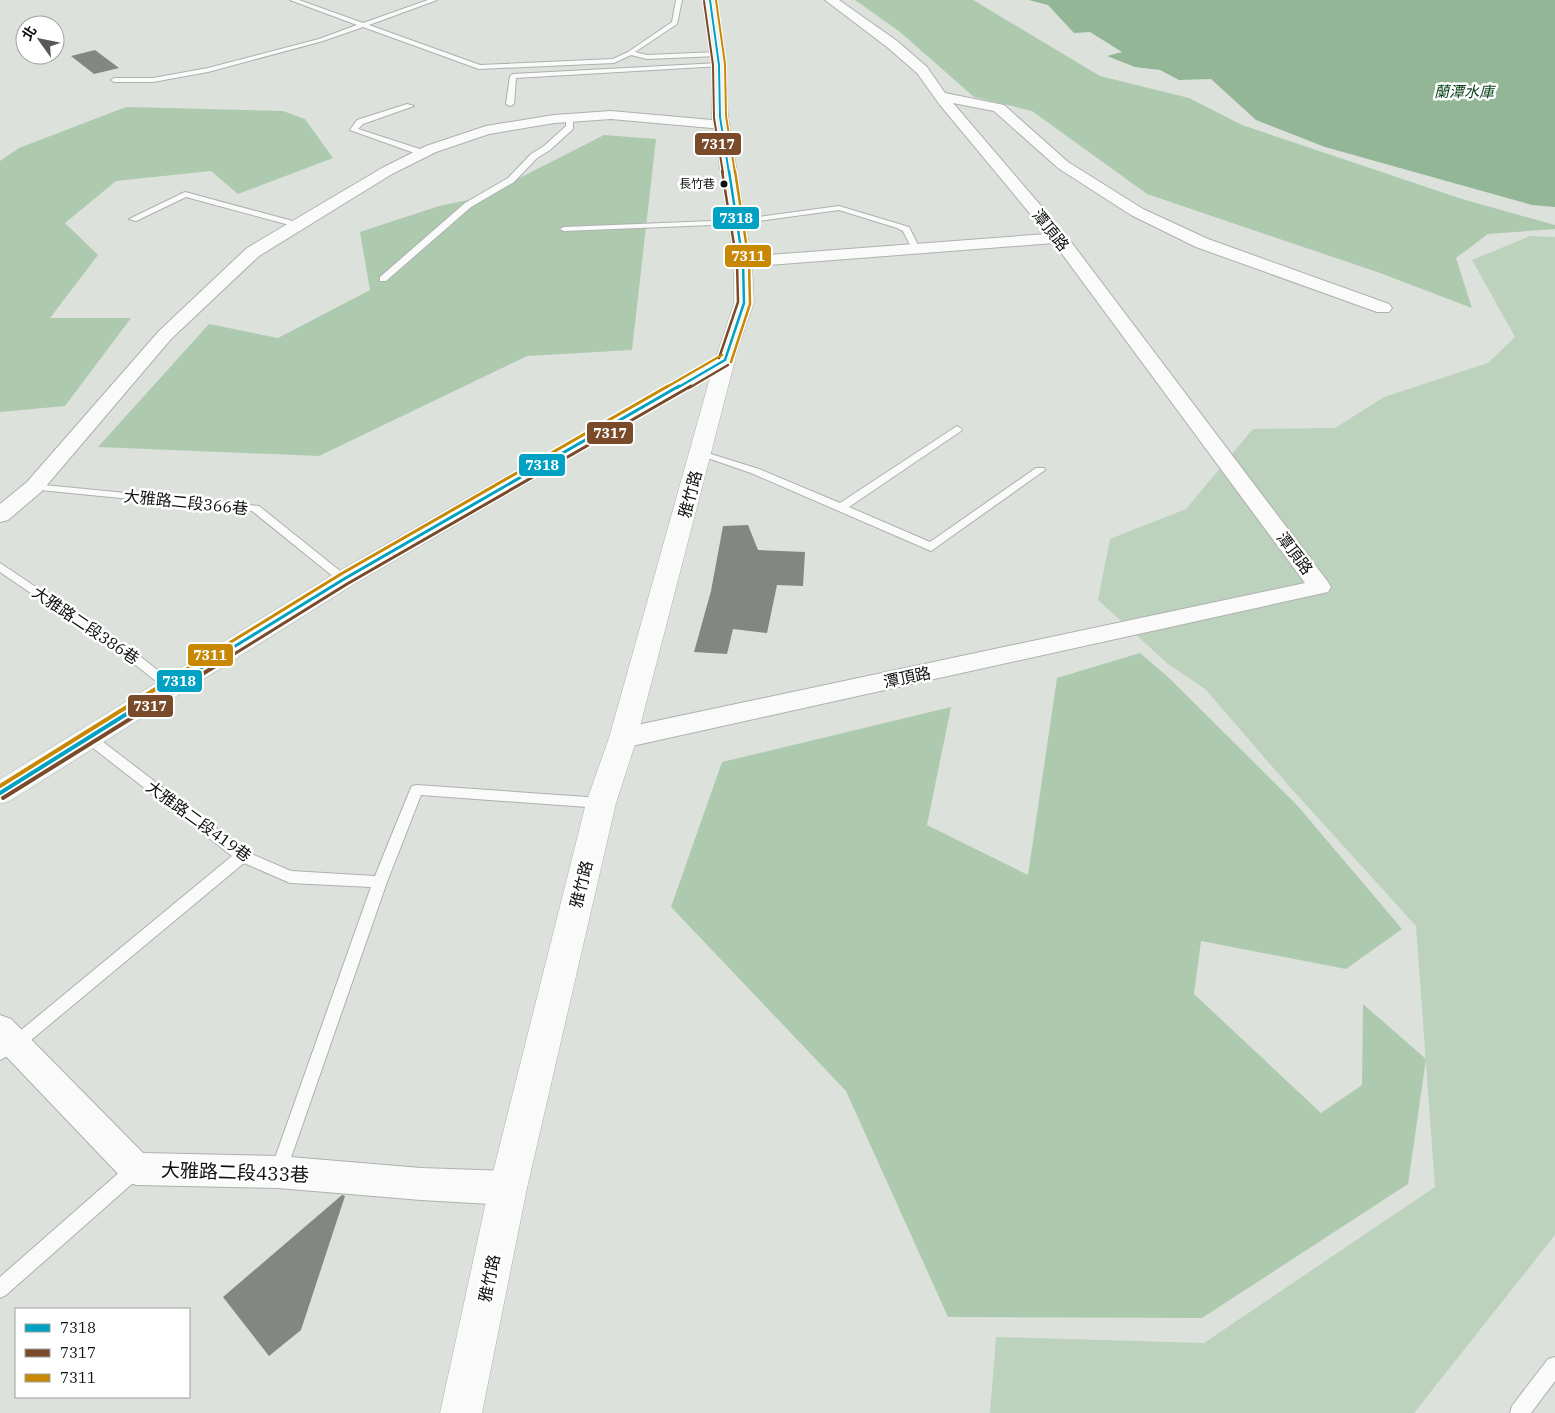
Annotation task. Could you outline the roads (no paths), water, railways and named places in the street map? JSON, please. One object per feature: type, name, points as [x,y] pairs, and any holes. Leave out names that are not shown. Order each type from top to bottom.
[{"type":"main road","points":[[0,793],[344,579],[725,360],[744,303],[743,262],[723,125],[720,117],[718,60],[710,0]]},
{"type":"street","name":"潭頂路","points":[[624,738],[1320,587],[1059,238],[941,96],[922,70],[892,44],[831,0]]},
{"type":"street","points":[[941,96],[999,108],[1063,165],[1137,212],[1202,243],[1383,308]]},
{"type":"street","points":[[0,515],[34,487],[165,335],[253,252],[387,171],[423,153],[486,130],[569,118],[611,116],[723,125]]},
{"type":"street","points":[[743,262],[1059,238]]},
{"type":"street","name":"雅竹路","points":[[461,1413],[508,1188],[601,803],[624,738],[725,360]]},
{"type":"street","points":[[5,1042],[136,1169]]},
{"type":"street","name":"大雅路二段433巷","points":[[136,1169],[278,1172],[421,1184],[508,1188]]},
{"type":"lane","points":[[293,0],[479,67],[614,61],[630,53],[675,23],[679,0]]},
{"type":"lane","points":[[114,80],[153,80],[208,70],[321,40],[361,24],[434,0]]},
{"type":"lane","points":[[630,53],[648,57],[718,60]]},
{"type":"lane","points":[[510,104],[512,76],[718,60]]},
{"type":"lane","points":[[410,106],[360,122],[354,130],[423,153]]},
{"type":"lane","points":[[383,279],[468,205],[511,180],[534,156],[547,148],[570,127],[569,118]]},
{"type":"lane","points":[[133,219],[185,194],[297,225]]},
{"type":"lane","points":[[564,229],[737,222],[839,208],[906,229],[916,249]]},
{"type":"lane","points":[[841,508],[958,429]]},
{"type":"lane","points":[[700,454],[755,470],[931,547],[1040,470]]},
{"type":"lane","name":"大雅路二段366巷","points":[[34,487],[255,508],[344,579]]},
{"type":"lane","name":"大雅路二段386巷","points":[[0,567],[137,660],[170,686]]},
{"type":"lane","name":"大雅路二段419巷","points":[[88,738],[242,856],[290,877],[380,882]]},
{"type":"lane","points":[[278,1172],[380,882],[417,790],[601,803]]},
{"type":"lane","points":[[5,1042],[242,856]]},
{"type":"lane","points":[[0,1289],[136,1169]]},
{"type":"lane","points":[[1519,1413],[1555,1366]]},
{"type":"water","name":"蘭潭水庫","points":[[1029,0],[1555,0],[1555,207],[1532,205],[1325,147],[1256,120],[1211,79],[1179,80],[1160,70],[1135,67],[1107,56],[1122,52],[1090,32],[1074,33],[1048,5]]},
{"type":"place","name":"長竹巷","points":[[724,184]]}]
